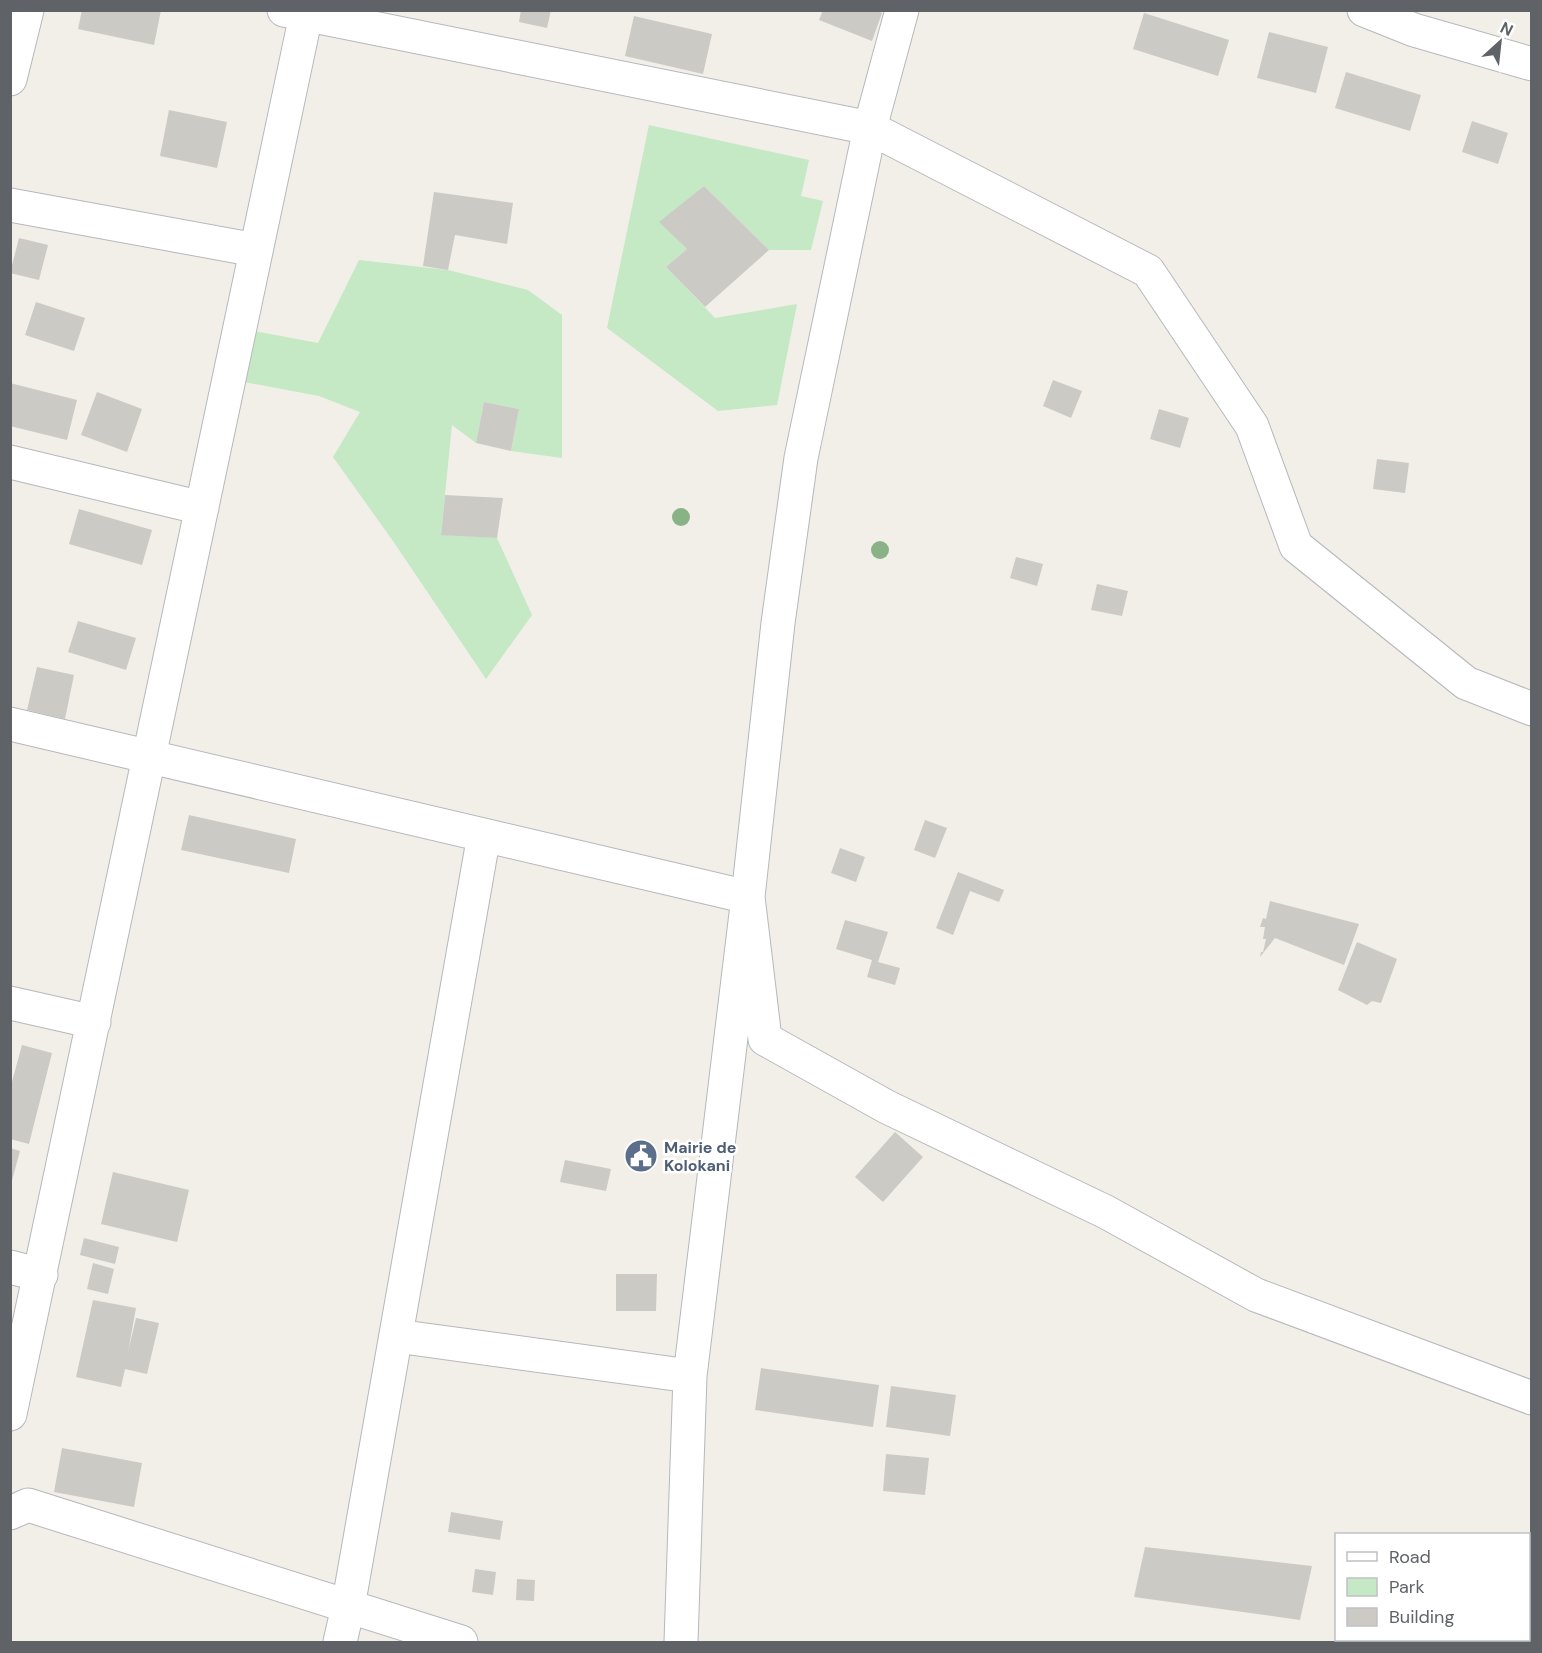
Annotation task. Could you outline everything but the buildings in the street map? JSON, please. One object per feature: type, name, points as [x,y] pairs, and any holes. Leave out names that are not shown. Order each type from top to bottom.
[{"type":"street","points":[[10,79],[27,10]]},
{"type":"street","points":[[681,1642],[690,1376],[748,897],[778,623],[801,458],[870,128],[902,10]]},
{"type":"street","points":[[1364,10],[1414,30],[1532,64]]},
{"type":"street","points":[[10,1414],[26,1271],[94,1022],[256,250],[295,13],[870,128],[1148,271],[1252,426],[1296,546],[1466,683],[1532,709]]},
{"type":"street","points":[[10,205],[256,250]]},
{"type":"street","points":[[10,462],[202,508]]},
{"type":"street","points":[[10,724],[748,897]]},
{"type":"street","points":[[340,1642],[484,835]]},
{"type":"street","points":[[748,897],[765,1039],[887,1107],[1106,1212],[1256,1295],[1532,1398]]},
{"type":"street","points":[[10,1003],[94,1022]]},
{"type":"street","points":[[396,1336],[690,1376]]},
{"type":"street","points":[[10,1513],[28,1505],[461,1642]]},
{"type":"green space","points":[[649,125],[809,160],[801,196],[823,201],[811,250],[769,250],[704,186],[660,222],[687,249],[666,267],[715,318],[797,304],[777,405],[718,411],[607,328]]},
{"type":"green space","points":[[359,260],[448,270],[528,290],[562,315],[562,458],[511,451],[519,409],[484,402],[476,443],[452,425],[441,534],[497,538],[532,615],[486,679],[333,457],[360,412],[319,396],[244,382],[254,331],[318,343]]},
{"type":"place","name":"Mairie de Kolokani","points":[[641,1156]]}]
